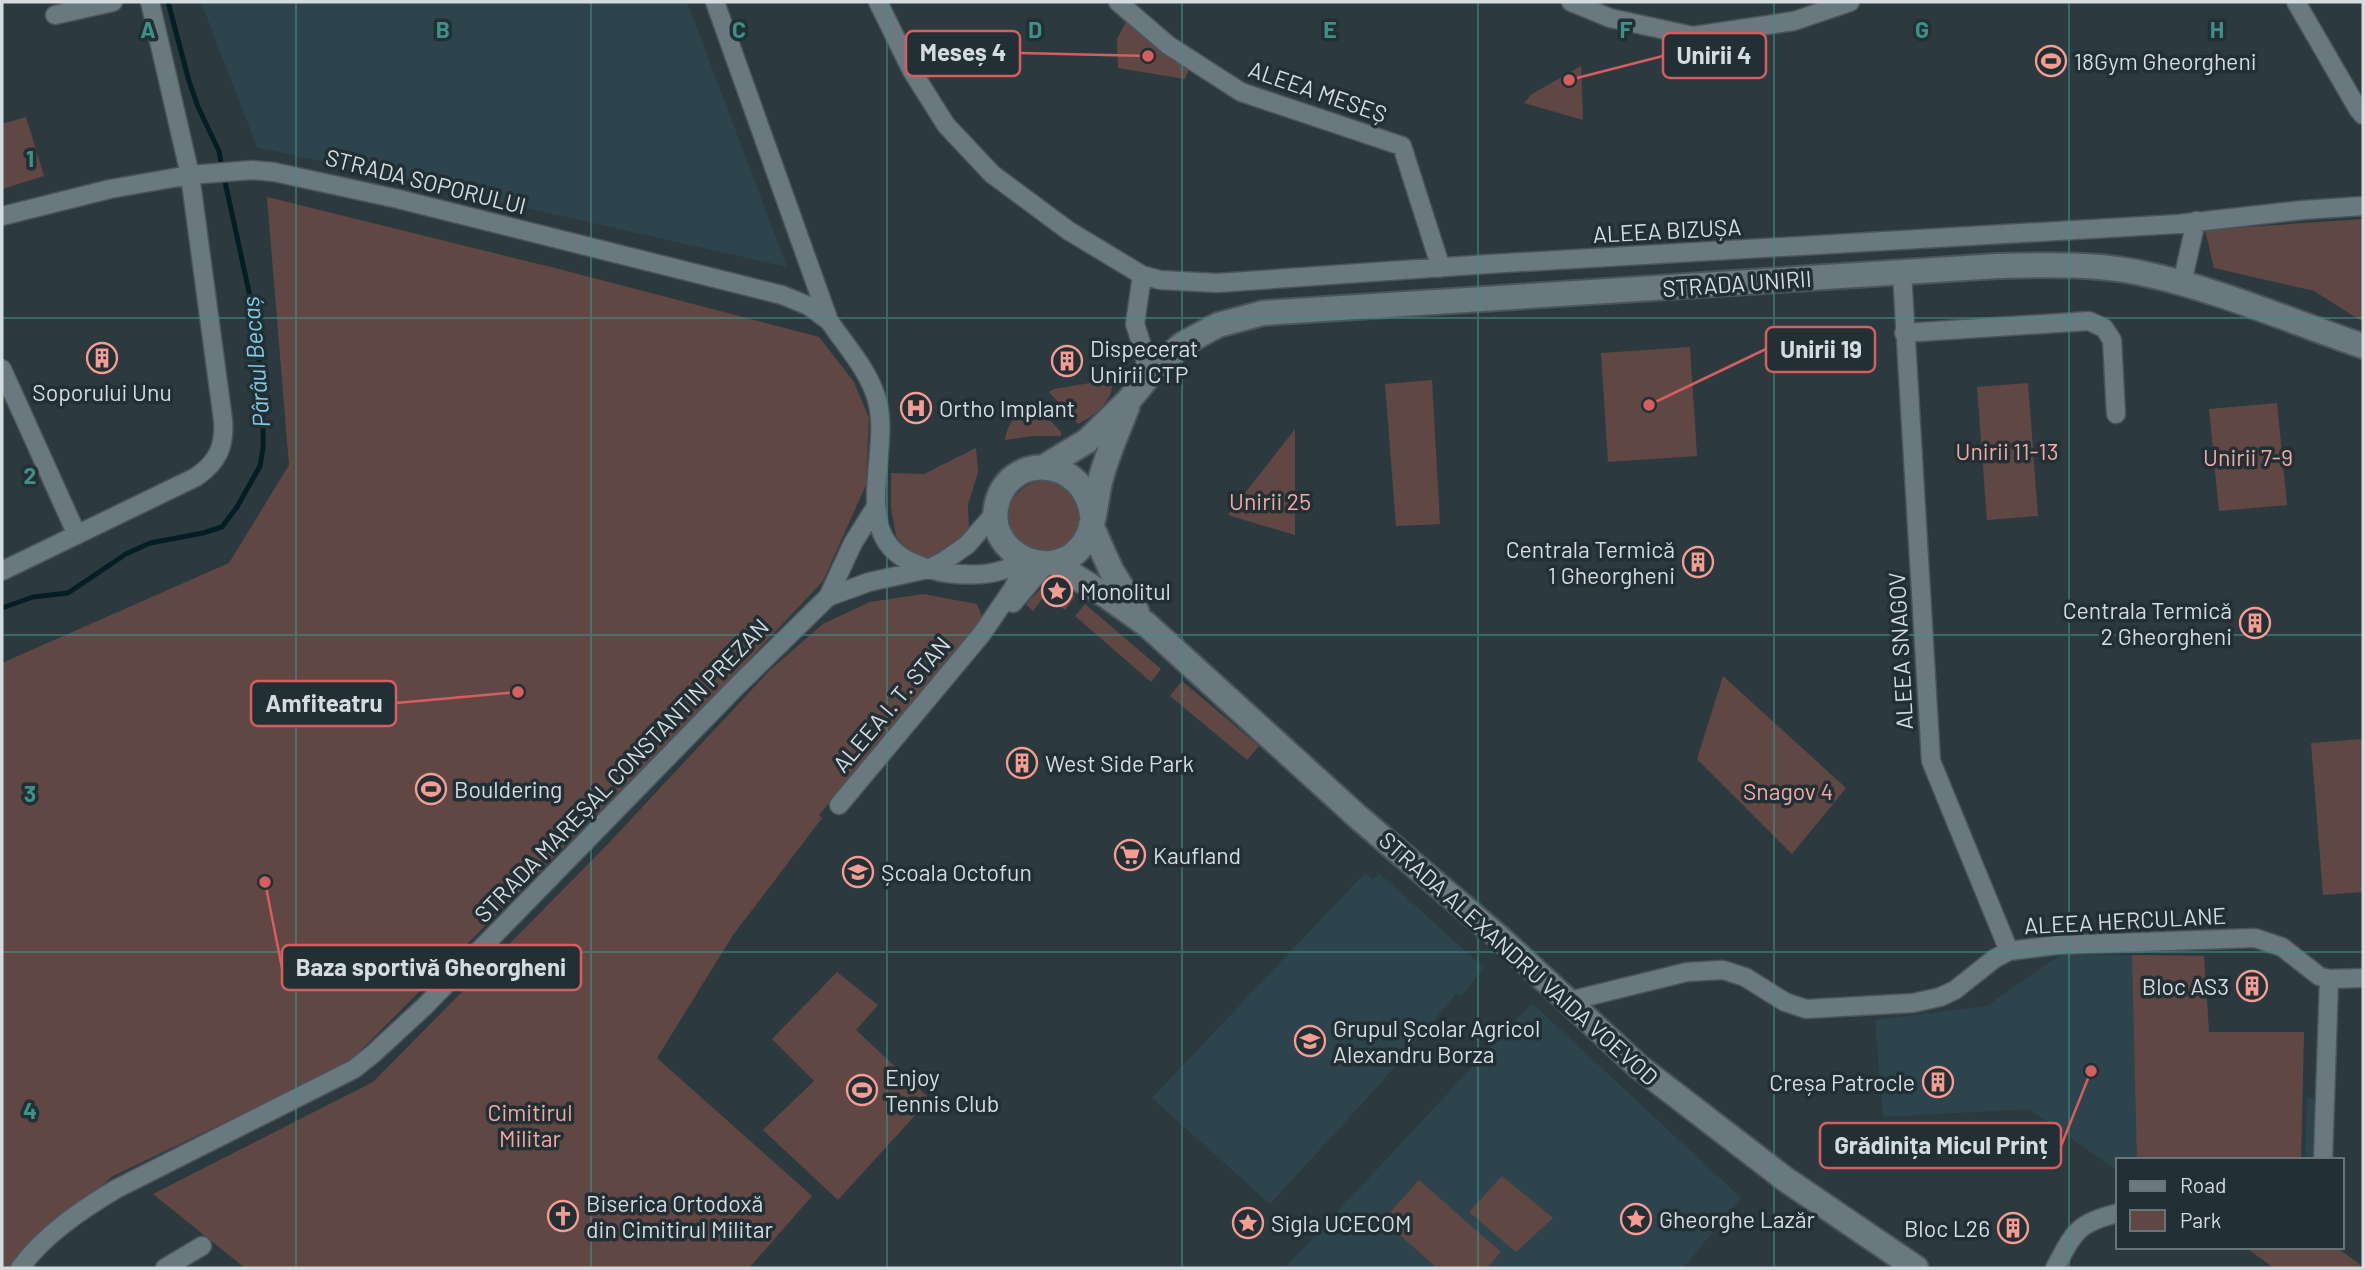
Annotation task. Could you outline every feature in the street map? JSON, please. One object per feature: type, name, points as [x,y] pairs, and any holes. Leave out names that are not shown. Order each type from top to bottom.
[{"type":"main road","name":"STRADA UNIRII","points":[[995,513],[998,501],[1012,480],[1027,471],[1044,467],[1087,441],[1170,354],[1197,335],[1218,325],[1264,313],[1997,266],[2054,265],[2107,268],[2182,283],[2363,346]]},
{"type":"main road","name":"STRADA UNIRII","points":[[1038,562],[1069,558],[1080,548],[1092,521],[1101,477],[1129,400]]},
{"type":"main road","points":[[1044,467],[1061,471],[1078,481],[1088,497],[1092,521]]},
{"type":"main road","points":[[995,513],[1002,539],[1013,552],[1038,562]]},
{"type":"main road","name":"STRADA ALEXANDRU VAIDA VOEVOD","points":[[1092,521],[1111,570],[1142,622]]},
{"type":"main road","name":"STRADA ALEXANDRU VAIDA VOEVOD","points":[[1038,562],[1108,597],[1142,622],[1358,817],[1502,940],[1638,1066],[1819,1204],[1916,1268]]},
{"type":"street","points":[[55,15],[113,2]]},
{"type":"street","points":[[2,571],[196,477],[215,461],[221,449],[223,420],[198,174],[150,2]]},
{"type":"street","points":[[715,2],[829,321],[861,367],[877,401],[880,415],[880,454],[875,508],[879,527],[890,549],[902,559],[928,569]]},
{"type":"street","name":"ALEEA BIZUȘA","points":[[878,2],[912,71],[946,125],[992,174],[1052,220],[1142,275],[1160,281],[1217,283],[2156,225],[2363,206]]},
{"type":"street","name":"ALEEA MESEȘ","points":[[1118,2],[1168,45],[1241,92],[1402,146],[1441,268]]},
{"type":"street","points":[[1571,2],[1610,18],[1693,36],[1794,20],[1850,2]]},
{"type":"street","points":[[2296,2],[2363,116]]},
{"type":"street","name":"STRADA SOPORULUI","points":[[2,216],[110,189],[198,174],[229,171],[274,172],[318,180],[782,295],[809,306],[829,321]]},
{"type":"street","points":[[2182,283],[2196,221]]},
{"type":"street","name":"ALEEA SNAGOV","points":[[1902,273],[1931,761],[2009,951]]},
{"type":"street","points":[[1142,275],[1135,324],[1144,352],[1147,377]]},
{"type":"street","points":[[1904,333],[2090,321],[2104,328],[2112,340],[2116,414]]},
{"type":"street","points":[[2,369],[77,535]]},
{"type":"street","points":[[828,597],[853,543],[875,508]]},
{"type":"street","name":"STRADA MAREȘAL CONSTANTIN PREZAN","points":[[20,1268],[49,1236],[104,1196],[354,1069],[425,1006],[746,677],[828,597],[869,582],[928,569],[944,561],[967,545],[995,513]]},
{"type":"street","name":"STRADA MAREȘAL CONSTANTIN PREZAN","points":[[928,569],[955,574],[989,574],[1038,562]]},
{"type":"street","name":"ALEEA I. T. STAN","points":[[839,805],[981,635],[1012,590],[1038,562]]},
{"type":"street","name":"ALEEA HERCULANE","points":[[1569,1001],[1688,972],[1723,970],[1745,976],[1785,1002],[1806,1009],[1913,1003],[1940,997],[1955,990],[1994,959],[2009,951],[2057,945],[2255,938],[2282,947],[2319,975],[2329,979]]},
{"type":"street","points":[[2323,1158],[2329,979],[2363,978]]},
{"type":"street","points":[[2055,1268],[2073,1235],[2094,1219],[2116,1214]]},
{"type":"street","points":[[165,1268],[202,1246]]},
{"type":"shaded area","points":[[201,2],[687,2],[787,267],[257,147]]},
{"type":"shaded area","name":"Grupul Școlar Agricol Alexandru Borza","points":[[1365,873],[1373,880],[1379,873],[1484,968],[1460,997],[1456,994],[1378,1086],[1270,1204],[1152,1098]]},
{"type":"shaded area","points":[[2060,955],[2204,956],[2209,1032],[2304,1032],[2301,1158],[2116,1158],[2116,1170],[2029,1109],[1883,1117],[1875,1020],[1987,1006]]},
{"type":"shaded area","points":[[1532,1003],[1741,1198],[1683,1268],[1285,1268]]},
{"type":"shaded area","points":[[2307,1098],[2321,1099],[2319,1158],[2305,1158]]},
{"type":"green space","points":[[1129,16],[1191,64],[1185,79],[1118,68],[1117,39]]},
{"type":"green space","points":[[1581,66],[1583,120],[1524,103],[1532,94]]},
{"type":"green space","points":[[26,117],[44,176],[2,189],[2,124]]},
{"type":"green space","points":[[267,197],[819,337],[854,382],[869,418],[866,485],[823,581],[711,700],[347,1064],[113,1176],[25,1250],[10,1268],[2,1268],[2,663],[229,563],[289,465]]},
{"type":"green space","points":[[2363,219],[2363,322],[2314,291],[2214,268],[2205,230]]},
{"type":"green space","points":[[1690,347],[1697,456],[1608,462],[1601,353]]},
{"type":"green space","points":[[1432,380],[1440,524],[1396,526],[1385,384]]},
{"type":"green space","points":[[1102,381],[1112,383],[1110,396],[1096,412],[1078,424],[1049,392],[1054,389]]},
{"type":"green space","name":"Unirii 11-13","points":[[2028,383],[2038,516],[1987,520],[1977,387]]},
{"type":"green space","name":"Unirii 7-9","points":[[2277,403],[2287,505],[2219,511],[2209,409]]},
{"type":"green space","points":[[1028,408],[1046,417],[1061,432],[1061,436],[1005,440],[1012,421]]},
{"type":"green space","name":"Unirii 25","points":[[1295,429],[1295,535],[1228,515]]},
{"type":"green space","points":[[976,448],[978,472],[968,505],[969,531],[958,547],[928,559],[907,552],[896,536],[891,508],[891,473],[924,474]]},
{"type":"green space","points":[[1044,481],[1069,491],[1079,516],[1069,541],[1044,551],[1019,541],[1009,516],[1019,491]]},
{"type":"green space","points":[[1057,582],[1075,596],[1065,610],[1045,595],[1033,611],[1026,604],[1046,583]]},
{"type":"green space","name":"Cimitirul Militar","points":[[923,594],[977,604],[983,619],[819,815],[822,818],[733,935],[657,1058],[812,1196],[749,1268],[245,1268],[153,1194],[373,1082],[608,844],[770,670],[823,624],[870,602]]},
{"type":"green space","points":[[1085,604],[1161,669],[1151,682],[1075,616]]},
{"type":"green space","name":"Snagov 4","points":[[1723,676],[1846,788],[1792,854],[1697,759]]},
{"type":"green space","points":[[1182,681],[1259,746],[1247,760],[1170,696]]},
{"type":"green space","points":[[2363,739],[2363,892],[2323,895],[2311,743]]},
{"type":"green space","points":[[2132,955],[2204,956],[2209,1032],[2304,1032],[2301,1158],[2137,1158]]},
{"type":"green space","name":"Enjoy Tennis Club","points":[[837,972],[878,1005],[856,1030],[930,1099],[838,1200],[763,1130],[814,1081],[772,1039]]},
{"type":"green space","points":[[1502,1176],[1553,1218],[1516,1252],[1469,1212]]},
{"type":"green space","points":[[1419,1180],[1501,1252],[1487,1268],[1437,1268],[1383,1220]]},
{"type":"green space","points":[[2248,1249],[2339,1249],[2361,1265],[2358,1268],[2274,1268]]},
{"type":"waterway","name":"Pârâul Becaș","points":[[168,2],[189,81],[219,151],[222,168]]},
{"type":"waterway","name":"Pârâul Becaș","points":[[2,608],[33,597],[68,593],[126,554],[150,543],[222,527],[237,507],[260,466],[263,448],[263,399],[256,324],[224,177]]},
{"type":"place","name":"Meseș 4","points":[[1148,56]]},
{"type":"place","name":"18Gym Gheorgheni","points":[[2051,61]]},
{"type":"place","name":"Unirii 4","points":[[1569,80]]},
{"type":"place","name":"Soporului Unu","points":[[102,358]]},
{"type":"place","name":"Dispecerat Unirii CTP","points":[[1067,361]]},
{"type":"place","name":"Unirii 19","points":[[1649,405]]},
{"type":"place","name":"Ortho Implant","points":[[916,408]]},
{"type":"place","name":"Centrala Termică 1 Gheorgheni","points":[[1698,562]]},
{"type":"place","name":"Monolitul","points":[[1057,591]]},
{"type":"place","name":"Centrala Termică 2 Gheorgheni","points":[[2255,623]]},
{"type":"place","name":"Amfiteatru","points":[[518,692]]},
{"type":"place","name":"West Side Park","points":[[1022,763]]},
{"type":"place","name":"Bouldering","points":[[431,789]]},
{"type":"place","name":"Kaufland","points":[[1130,855]]},
{"type":"place","name":"Școala Octofun","points":[[858,872]]},
{"type":"place","name":"Baza sportivă Gheorgheni","points":[[265,882]]},
{"type":"place","name":"Bloc AS3","points":[[2252,986]]},
{"type":"place","name":"Grupul Școlar Agricol Alexandru Borza","points":[[1310,1041]]},
{"type":"place","name":"Grădinița Micul Prinț","points":[[2091,1071]]},
{"type":"place","name":"Creșa Patrocle","points":[[1938,1082]]},
{"type":"place","name":"Enjoy Tennis Club","points":[[862,1090]]},
{"type":"place","name":"Biserica Ortodoxă din Cimitirul Militar","points":[[563,1216]]},
{"type":"place","name":"Gheorghe Lazăr","points":[[1636,1219]]},
{"type":"place","name":"Sigla UCECOM","points":[[1248,1223]]},
{"type":"place","name":"Bloc L26","points":[[2013,1228]]}]
